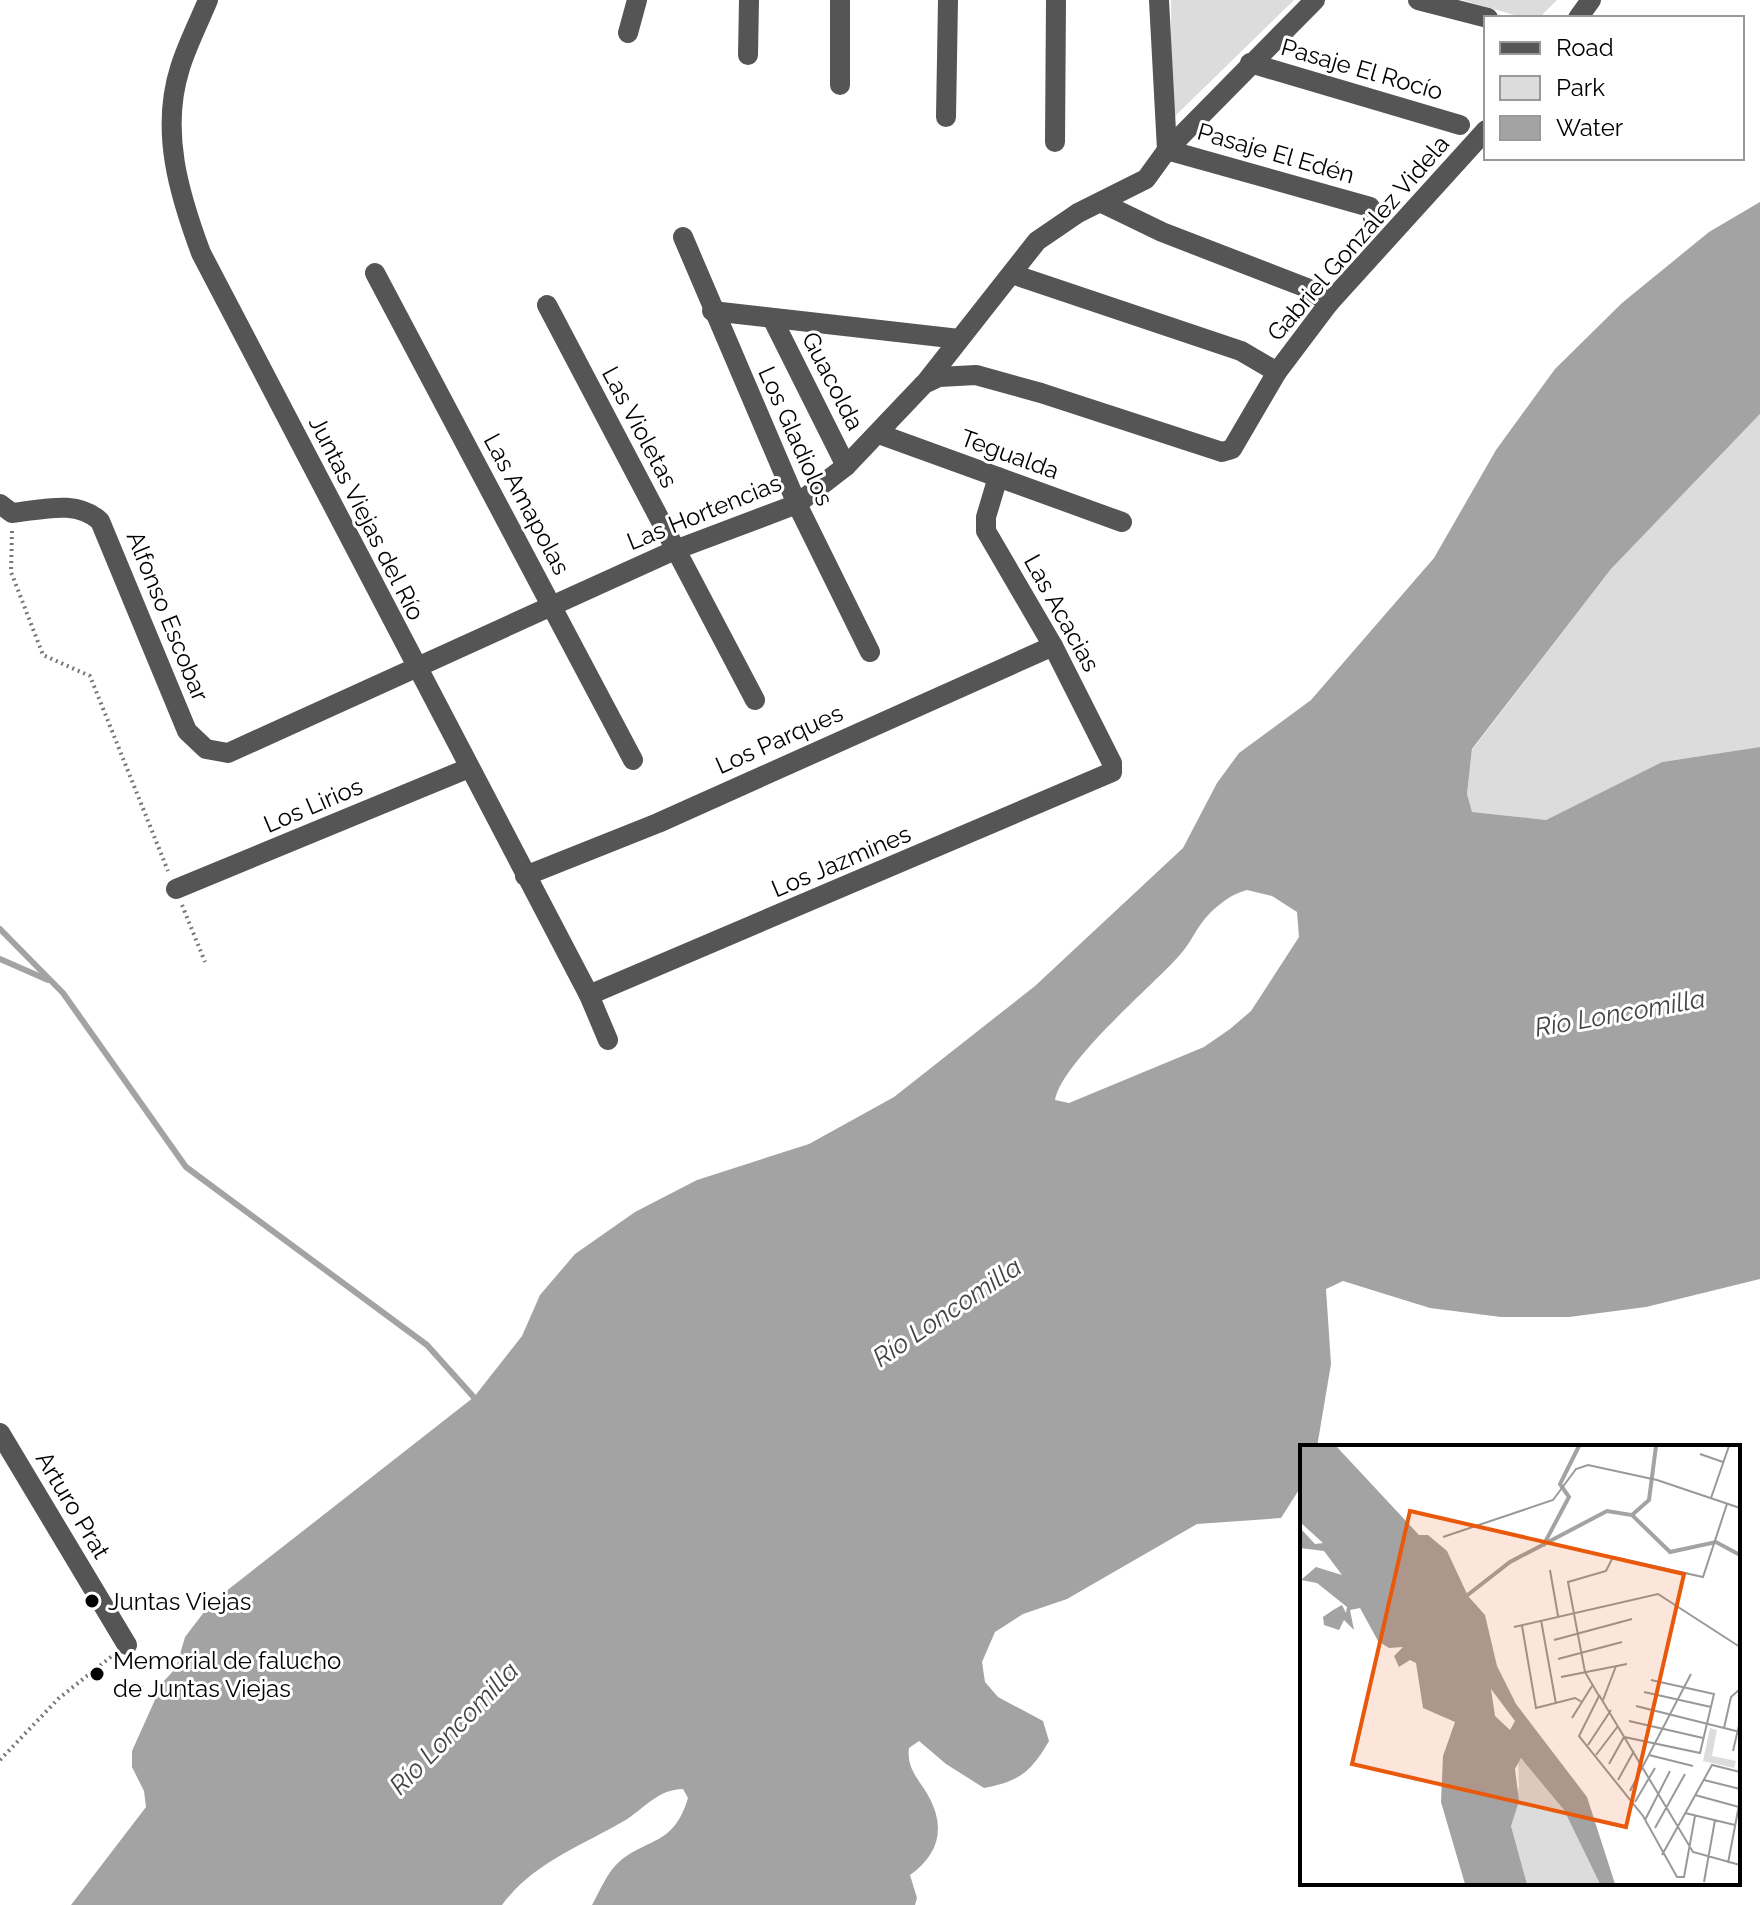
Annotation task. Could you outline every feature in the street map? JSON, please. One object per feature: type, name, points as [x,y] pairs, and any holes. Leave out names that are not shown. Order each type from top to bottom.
[{"type":"street","name":"Juntas Viejas del Río","points":[[208,0],[180,68],[172,106],[172,144],[180,196],[201,253],[589,995],[608,1040]]},
{"type":"street","points":[[628,33],[637,0]]},
{"type":"street","points":[[748,55],[749,0]]},
{"type":"street","points":[[840,0],[840,85]]},
{"type":"street","points":[[946,117],[948,0]]},
{"type":"street","points":[[1055,142],[1056,0]]},
{"type":"street","points":[[1159,0],[1163,156]]},
{"type":"street","name":"Las Hortencias","points":[[240,749],[417,670],[551,604],[675,550],[797,504],[846,466],[879,434],[924,384],[1037,241],[1078,213],[1146,179],[1163,156],[1250,63],[1315,0]]},
{"type":"street","points":[[1418,0],[1484,17]]},
{"type":"street","name":"Pasaje El Rocío","points":[[1250,63],[1460,125]]},
{"type":"street","name":"Gabriel González Videla","points":[[924,384],[948,375],[976,375],[1215,450],[1232,449],[1277,372],[1329,303],[1484,132]]},
{"type":"street","name":"Pasaje El Edén","points":[[1163,156],[1370,207]]},
{"type":"street","points":[[1102,203],[1162,232],[1307,288],[1329,303]]},
{"type":"street","name":"Los Gladiolos","points":[[683,237],[797,504],[870,652]]},
{"type":"street","name":"Las Amapolas","points":[[375,273],[633,760]]},
{"type":"street","points":[[1012,274],[1241,351],[1277,372]]},
{"type":"street","name":"Las Violetas","points":[[547,305],[755,700]]},
{"type":"street","points":[[712,311],[959,339]]},
{"type":"street","name":"Guacolda","points":[[773,320],[846,466]]},
{"type":"street","name":"Tegualda","points":[[879,434],[1122,522]]},
{"type":"street","name":"Las Acacias","points":[[998,477],[986,517],[986,531],[1053,646],[1112,763],[1112,772]]},
{"type":"street","name":"Alfonso Escobar","points":[[6,509],[66,507],[91,513],[100,521],[187,731],[206,749],[228,753],[240,749]]},
{"type":"street","name":"Los Parques","points":[[525,876],[658,823],[1053,646]]},
{"type":"street","name":"Los Lirios","points":[[176,889],[469,768]]},
{"type":"street","name":"Los Jazmines","points":[[589,995],[1106,778],[1112,772]]},
{"type":"street","name":"Arturo Prat","points":[[0,1433],[127,1645]]},
{"type":"path","points":[[6,509],[11,572],[43,655],[90,676],[205,962]]},
{"type":"path","points":[[0,1760],[58,1699],[127,1645]]},
{"type":"green space","points":[[1171,0],[1294,0],[1171,120]]},
{"type":"green space","points":[[1462,0],[1557,0],[1541,16],[1518,16]]},
{"type":"green space","points":[[1760,414],[1760,747],[1662,762],[1546,820],[1471,812],[1467,794],[1472,750],[1611,569]]},
{"type":"water","name":"Río Loncomilla","points":[[1760,202],[1760,414],[1611,569],[1472,749],[1467,794],[1472,812],[1546,820],[1662,762],[1760,747],[1760,1279],[1646,1307],[1569,1317],[1501,1317],[1430,1308],[1343,1281],[1326,1289],[1331,1364],[1317,1445],[1300,1445],[1300,1488],[1281,1518],[1197,1524],[1067,1599],[1023,1614],[995,1632],[982,1662],[985,1682],[998,1697],[1043,1721],[1049,1741],[1023,1774],[984,1788],[946,1764],[919,1741],[909,1748],[912,1769],[935,1810],[938,1832],[927,1859],[910,1875],[917,1898],[915,1905],[592,1905],[615,1865],[660,1838],[676,1824],[688,1798],[683,1789],[666,1792],[624,1821],[543,1867],[514,1890],[502,1905],[71,1905],[146,1807],[144,1791],[132,1767],[132,1751],[163,1682],[176,1668],[185,1637],[211,1603],[474,1397],[522,1336],[540,1295],[575,1254],[635,1212],[697,1180],[809,1144],[894,1097],[1035,986],[1183,848],[1217,783],[1239,753],[1311,700],[1434,558],[1496,450],[1555,369],[1622,303],[1709,232]],"holes":[[[1247,890],[1272,896],[1297,912],[1299,937],[1251,1011],[1230,1029],[1204,1047],[1069,1103],[1055,1100],[1061,1084],[1089,1046],[1178,957],[1211,912]]]},
{"type":"waterway","points":[[0,929],[63,993],[186,1167],[427,1345],[479,1403]]},
{"type":"waterway","points":[[0,959],[48,980]]},
{"type":"place","name":"Juntas Viejas","points":[[92,1601]]},
{"type":"place","name":"Memorial de falucho de Juntas Viejas","points":[[97,1674]]}]
